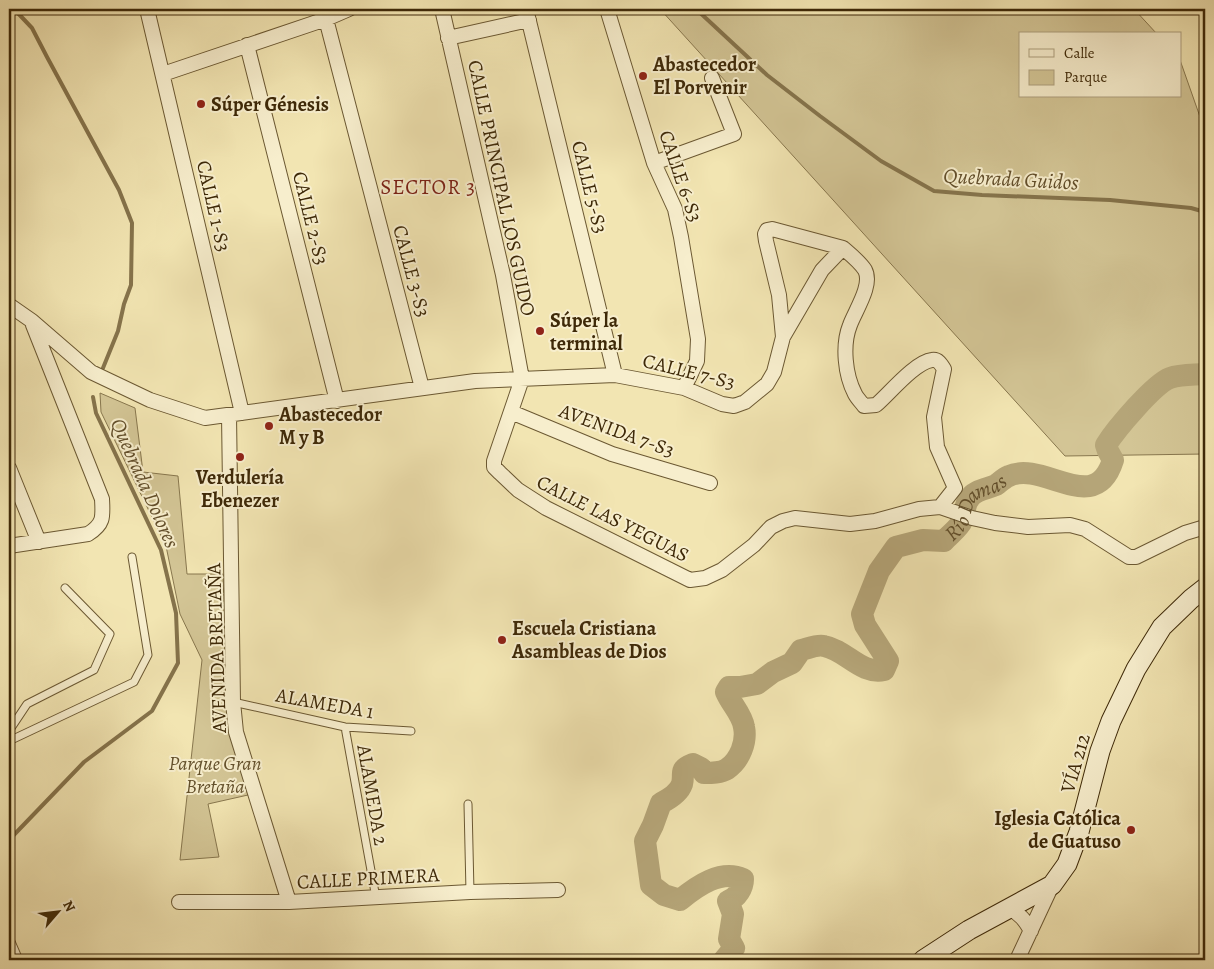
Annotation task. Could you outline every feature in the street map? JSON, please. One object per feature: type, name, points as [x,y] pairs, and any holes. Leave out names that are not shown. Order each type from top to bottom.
[{"type":"main road","name":"VÍA 212","points":[[923,960],[969,930],[1052,885],[1068,864],[1079,832],[1100,751],[1111,721],[1136,669],[1162,627],[1205,588]]},
{"type":"street","name":"CALLE 1-S3","points":[[147,9],[163,74],[236,414]]},
{"type":"street","points":[[163,74],[349,9]]},
{"type":"street","name":"CALLE PRINCIPAL LOS GUIDO","points":[[435,9],[444,16],[503,276],[522,378]]},
{"type":"street","name":"CALLE 6-S3","points":[[607,9],[654,163],[675,208],[690,283],[698,339],[697,361],[684,388]]},
{"type":"street","points":[[448,38],[528,14]]},
{"type":"street","name":"CALLE 5-S3","points":[[528,14],[615,374]]},
{"type":"street","name":"CALLE 3-S3","points":[[326,18],[422,388]]},
{"type":"street","name":"CALLE 2-S3","points":[[247,45],[337,401]]},
{"type":"street","points":[[654,163],[734,134],[712,78]]},
{"type":"street","points":[[783,337],[779,295],[765,234],[767,230],[772,229],[843,248],[865,270],[867,280],[863,296],[849,327],[845,345],[849,375],[855,395],[864,406],[876,405],[903,378],[923,363],[933,360],[938,361],[944,369],[934,417],[937,447],[955,488],[940,507]]},
{"type":"street","name":"CALLE 7-S3","points":[[522,378],[615,374],[684,388],[722,404],[734,406],[744,402],[767,384],[774,372],[783,337],[822,270],[843,248]]},
{"type":"street","points":[[9,305],[32,321],[91,372],[150,400],[205,418],[475,381],[522,378]]},
{"type":"street","points":[[9,546],[88,534],[98,528],[103,518],[102,499],[32,321]]},
{"type":"street","name":"CALLE LAS YEGUAS","points":[[522,378],[494,460],[494,466],[500,474],[518,490],[546,508],[690,580],[706,578],[722,570],[754,545],[771,528],[783,521],[795,518],[850,524],[875,521],[919,509],[940,507],[972,518],[995,523],[1028,527],[1070,525],[1085,529],[1128,557],[1136,557],[1184,533],[1205,527]]},
{"type":"street","name":"AVENIDA 7-S3","points":[[511,412],[612,454],[710,483]]},
{"type":"street","name":"AVENIDA BRETAÑA","points":[[236,414],[233,702],[236,732],[289,902]]},
{"type":"street","points":[[9,468],[39,542]]},
{"type":"street","points":[[1017,960],[1052,885]]},
{"type":"street","name":"CALLE PRIMERA","points":[[180,902],[289,902],[470,892],[558,890]]},
{"type":"street","points":[[1009,908],[1026,920],[1031,931]]},
{"type":"lane","points":[[9,741],[134,682],[148,655],[132,557]]},
{"type":"lane","points":[[9,731],[27,704],[94,670],[110,634],[65,588]]},
{"type":"lane","name":"ALAMEDA 1","points":[[233,702],[345,726],[411,731]]},
{"type":"lane","name":"ALAMEDA 2","points":[[345,726],[376,898]]},
{"type":"lane","points":[[468,804],[470,892]]},
{"type":"lane","points":[[9,937],[19,960]]},
{"type":"green space","points":[[660,9],[1134,9],[1155,32],[1019,32],[1019,98],[1182,98],[1182,66],[1205,131],[1205,454],[1065,456]]},
{"type":"green space","name":"Parque Gran Bretaña","points":[[100,393],[135,408],[143,472],[178,476],[187,574],[223,574],[226,677],[230,732],[248,795],[208,804],[219,857],[180,860],[202,660],[180,614],[166,546],[101,412]]},
{"type":"waterway","name":"Quebrada Dolores","points":[[14,9],[32,28],[119,190],[132,223],[131,285],[124,304],[118,331],[103,368]]},
{"type":"waterway","name":"Quebrada Guidos","points":[[696,9],[767,75],[820,116],[881,161],[934,191],[982,195],[1110,200],[1191,208],[1205,212]]},
{"type":"waterway","name":"Río Damas","points":[[724,960],[734,948],[729,939],[733,914],[728,901],[739,892],[743,879],[735,876],[726,876],[710,880],[680,900],[664,895],[651,885],[645,841],[661,803],[681,787],[685,768],[693,764],[701,768],[704,773],[719,772],[727,769],[739,756],[745,733],[741,718],[726,692],[729,687],[757,684],[773,672],[792,663],[801,650],[818,646],[832,648],[868,669],[884,670],[888,661],[865,625],[862,614],[879,571],[896,547],[923,540],[944,541],[961,524],[967,501],[971,496],[996,485],[1009,476],[1023,473],[1067,484],[1094,485],[1105,477],[1113,460],[1106,445],[1126,418],[1145,398],[1170,378],[1183,375],[1205,374]]},
{"type":"waterway","name":"Quebrada Dolores","points":[[9,840],[84,762],[152,711],[178,663],[176,613],[161,550],[96,413],[93,397]]},
{"type":"place","name":"Abastecedor El Porvenir","points":[[643,76]]},
{"type":"place","name":"Súper Génesis","points":[[201,104]]},
{"type":"place","name":"Súper la terminal","points":[[540,331]]},
{"type":"place","name":"Abastecedor M y B","points":[[269,426]]},
{"type":"place","name":"Verdulería Ebenezer","points":[[240,457]]},
{"type":"place","name":"Escuela Cristiana Asambleas de Dios","points":[[502,640]]},
{"type":"place","name":"Iglesia Católica de Guatuso","points":[[1131,830]]},
{"type":"district","name":"SECTOR 3","points":[[428,187]]}]
